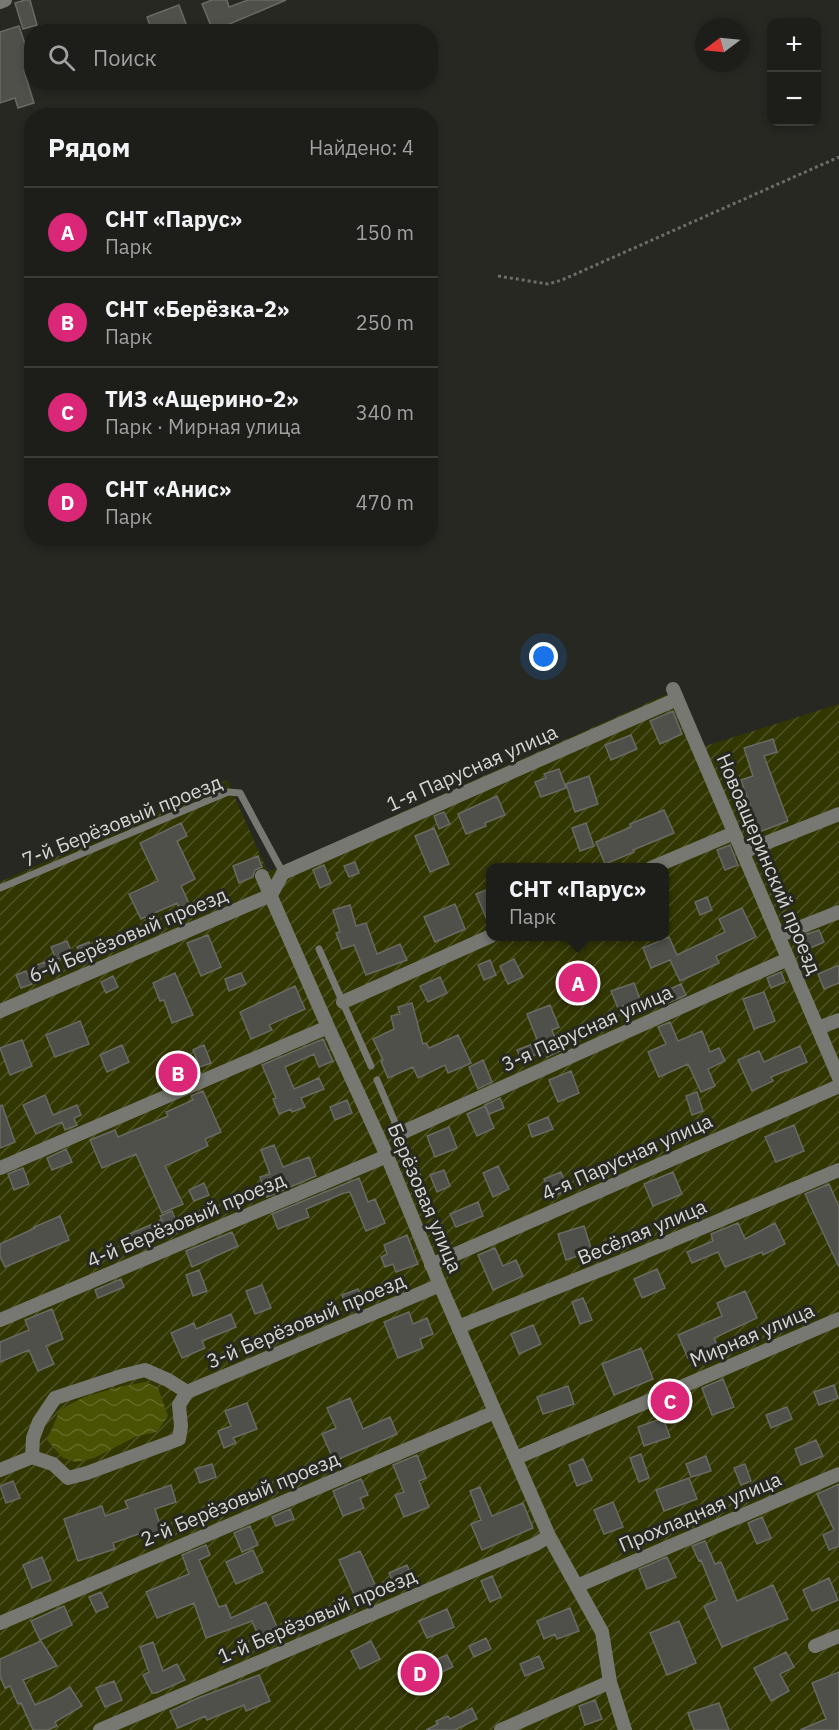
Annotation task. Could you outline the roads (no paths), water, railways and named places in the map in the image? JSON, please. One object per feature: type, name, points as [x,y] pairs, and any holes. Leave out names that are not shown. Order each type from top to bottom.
[{"type":"street","points":[[0,2],[5,0]]},
{"type":"street","name":"Новоащеринский проезд","points":[[675,694],[839,1078]]},
{"type":"street","name":"1-я Парусная улица","points":[[283,873],[675,694]]},
{"type":"street","points":[[743,852],[839,814]]},
{"type":"street","points":[[661,863],[734,833]]},
{"type":"street","points":[[271,895],[283,873]]},
{"type":"street","name":"Берёзовая улица","points":[[262,876],[387,1156],[431,1265],[549,1536],[602,1632],[610,1682],[625,1730]]},
{"type":"street","name":"6-й Берёзовый проезд","points":[[0,1011],[271,895]]},
{"type":"street","points":[[778,936],[839,912]]},
{"type":"street","points":[[343,1002],[486,938]]},
{"type":"street","name":"3-я Парусная улица","points":[[401,1133],[788,959]]},
{"type":"street","points":[[818,1028],[839,1020]]},
{"type":"street","points":[[0,1168],[328,1027]]},
{"type":"street","name":"4-я Парусная улица","points":[[431,1265],[839,1086]]},
{"type":"street","name":"4-й Берёзовый проезд","points":[[0,1320],[387,1156]]},
{"type":"street","name":"Весёлая улица","points":[[458,1327],[635,1257],[839,1170]]},
{"type":"street","name":"3-й Берёзовый проезд","points":[[187,1392],[440,1285]]},
{"type":"street","name":"Мирная улица","points":[[516,1458],[839,1319]]},
{"type":"street","points":[[0,1470],[32,1457],[53,1464],[68,1478],[179,1439],[181,1426],[178,1406],[187,1392],[168,1380],[145,1370],[55,1398],[39,1422],[33,1438],[32,1457]]},
{"type":"street","name":"2-й Берёзовый проезд","points":[[0,1623],[495,1412]]},
{"type":"street","name":"Прохладная улица","points":[[577,1586],[839,1474]]},
{"type":"street","name":"1-й Берёзовый проезд","points":[[100,1730],[536,1544],[549,1536]]},
{"type":"street","points":[[815,1646],[839,1636]]},
{"type":"street","points":[[501,1730],[610,1682]]},
{"type":"lane","name":"7-й Берёзовый проезд","points":[[0,888],[228,792],[240,793],[283,873]]},
{"type":"lane","points":[[319,949],[371,1066]]},
{"type":"lane","points":[[377,1080],[419,1179]]},
{"type":"water","points":[[146,1382],[158,1388],[168,1416],[157,1432],[137,1436],[94,1458],[76,1462],[63,1458],[47,1440],[60,1410],[84,1397]]},
{"type":"place","name":"СНТ «Парус»","points":[[578,983]]},
{"type":"place","name":"СНТ «Берёзка-2»","points":[[178,1073]]},
{"type":"place","name":"ТИЗ «Ащерино-2»","points":[[670,1401]]},
{"type":"place","name":"СНТ «Анис»","points":[[420,1673]]}]
